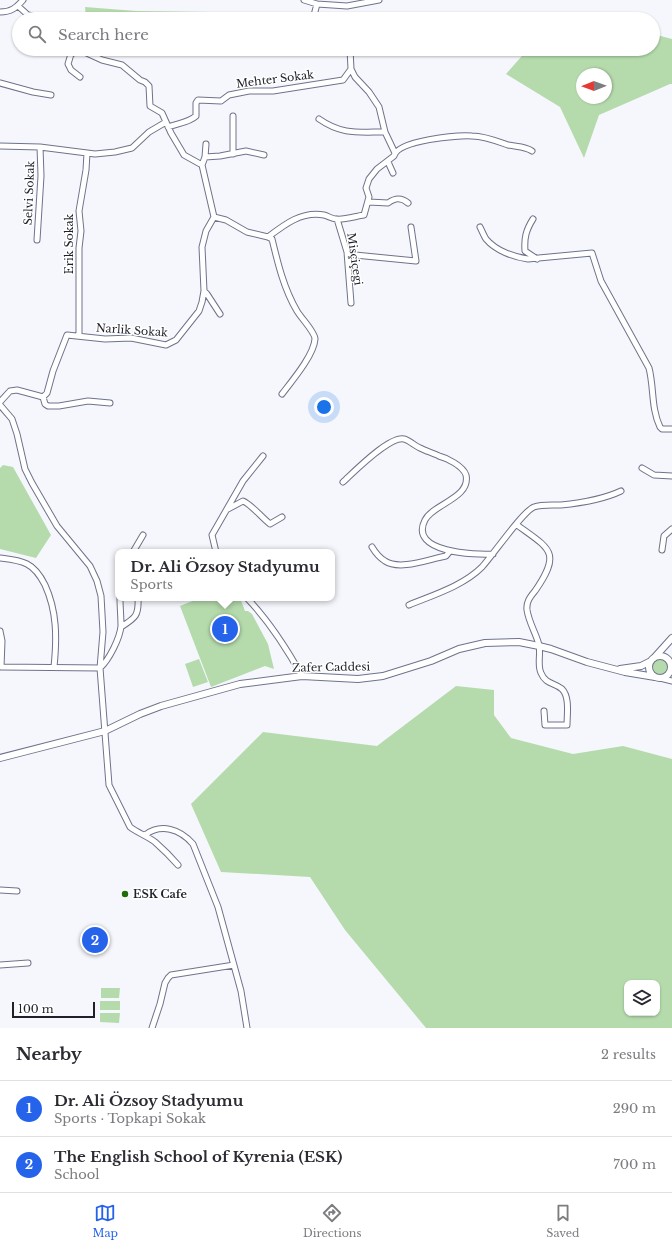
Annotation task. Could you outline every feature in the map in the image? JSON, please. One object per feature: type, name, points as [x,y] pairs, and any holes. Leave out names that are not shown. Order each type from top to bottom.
[{"type":"street","points":[[0,12],[8,12],[24,0]]},
{"type":"street","points":[[304,0],[316,4],[347,6],[359,2],[379,0]]},
{"type":"street","points":[[314,12],[316,4]]},
{"type":"street","points":[[18,6],[25,12]]},
{"type":"street","points":[[70,56],[68,64],[71,70],[80,77]]},
{"type":"street","points":[[93,56],[122,65],[140,80],[145,82],[149,86],[150,106],[162,113],[184,155],[202,164]]},
{"type":"street","points":[[350,56],[351,69],[379,107],[385,132],[395,153]]},
{"type":"street","name":"Mehter Sokak","points":[[167,125],[187,122],[196,116],[196,103],[198,100],[221,101],[229,95],[249,91],[273,91],[343,80],[351,69]]},
{"type":"street","points":[[0,83],[32,92],[50,95]]},
{"type":"street","points":[[233,116],[233,154]]},
{"type":"street","points":[[319,119],[334,128],[344,131],[364,133],[385,132]]},
{"type":"street","points":[[0,146],[40,147],[95,154],[115,152],[132,148],[149,132],[167,125]]},
{"type":"street","points":[[268,237],[288,222],[307,215],[323,215],[337,219],[364,215],[369,202],[366,188],[368,179],[388,162],[395,153],[408,145],[424,140],[473,136],[503,142],[509,145],[525,147],[532,151]]},
{"type":"street","points":[[206,144],[206,157],[202,164],[214,215],[247,232],[272,239],[289,296],[299,314],[315,335],[312,349],[307,358],[282,394]]},
{"type":"street","name":"Selvi Sokak","points":[[37,240],[41,176],[40,147]]},
{"type":"street","points":[[206,157],[246,151],[264,155]]},
{"type":"street","name":"Erik Sokak","points":[[79,336],[79,248],[81,231],[79,211],[86,170],[87,153]]},
{"type":"street","points":[[388,162],[392,173]]},
{"type":"street","points":[[369,202],[388,203],[394,199],[400,199],[408,203]]},
{"type":"street","name":"Narlik Sokak","points":[[43,397],[47,394],[53,371],[67,335],[105,339],[131,338],[166,344],[176,340],[199,311],[202,302],[204,291],[202,247],[206,231],[214,215]]},
{"type":"street","name":"Misçiçegi","points":[[337,219],[347,252],[351,303]]},
{"type":"street","points":[[533,219],[527,228],[524,242],[525,251],[537,259]]},
{"type":"street","points":[[347,252],[355,255],[416,261],[411,227]]},
{"type":"street","points":[[480,227],[486,238],[493,245],[520,258],[537,259],[592,253],[601,281],[649,368],[652,379],[654,410],[660,427],[662,429],[672,429]]},
{"type":"street","points":[[204,291],[220,314]]},
{"type":"street","points":[[0,402],[10,391],[17,390],[43,397],[45,404],[48,406],[88,402],[110,403]]},
{"type":"street","points":[[0,405],[12,419],[25,469],[32,482],[57,526],[90,566],[97,581],[101,596],[103,632],[100,668],[109,785],[130,827],[156,842],[178,865]]},
{"type":"street","points":[[343,482],[378,451],[389,443],[400,439],[405,439],[420,448],[444,457],[462,469],[466,475],[464,487],[459,494],[430,514],[426,519],[423,526],[425,537],[428,542],[450,551],[480,555],[493,554]]},
{"type":"street","points":[[215,549],[212,536],[243,481],[263,456]]},
{"type":"street","points":[[642,468],[654,474],[672,476]]},
{"type":"street","points":[[409,605],[465,580],[482,567],[526,512],[534,507],[571,504],[600,499],[621,491]]},
{"type":"street","points":[[227,509],[243,501],[248,503],[254,511],[270,524],[282,516]]},
{"type":"street","points":[[517,525],[541,543],[549,552],[551,560],[550,567],[527,604],[530,623],[539,646],[540,672],[547,682],[562,690],[566,696],[567,725],[544,725],[544,711]]},
{"type":"street","points":[[662,550],[664,536],[672,529]]},
{"type":"street","points":[[134,549],[143,536]]},
{"type":"street","points":[[372,547],[384,561],[394,565],[405,565],[446,556],[450,551]]},
{"type":"street","points":[[0,558],[27,564],[41,577],[54,609],[56,630],[54,667]]},
{"type":"street","points":[[0,631],[2,641],[2,667],[100,668],[108,658],[118,638],[121,627],[120,601]]},
{"type":"street","points":[[121,627],[134,618],[137,614],[139,608],[138,601]]},
{"type":"street","points":[[250,601],[271,628],[302,676]]},
{"type":"street","name":"Zafer Caddesi","points":[[617,669],[641,666],[653,659],[672,638]]},
{"type":"street","name":"Zafer Caddesi","points":[[0,758],[105,731],[140,714],[177,700],[240,684],[302,676],[358,679],[383,676],[431,661],[459,649],[485,643],[519,642],[539,646],[587,662],[672,681]]},
{"type":"street","points":[[658,656],[668,659],[671,667],[668,675],[658,678],[652,674],[649,669],[653,659],[658,656]]},
{"type":"street","points":[[145,835],[151,830],[168,828],[188,838],[192,844],[218,907],[241,991],[247,1028]]},
{"type":"street","points":[[0,890],[17,891]]},
{"type":"street","points":[[0,965],[28,963]]},
{"type":"street","points":[[152,1028],[165,983],[171,975],[234,965]]},
{"type":"green space","points":[[85,7],[136,11],[211,12],[85,12]]},
{"type":"green space","points":[[660,36],[672,39],[672,84],[599,115],[584,158],[560,107],[506,74],[522,56],[660,56]]},
{"type":"green space","points":[[3,465],[13,467],[51,535],[36,558],[0,549],[0,468]]},
{"type":"green space","points":[[192,601],[241,601],[245,611],[252,614],[268,644],[274,669],[265,666],[211,687],[180,606]]},
{"type":"green space","points":[[199,659],[208,682],[193,687],[185,664]]},
{"type":"green space","points":[[657,659],[663,659],[668,664],[666,673],[663,675],[657,675],[652,670],[652,664]]},
{"type":"green space","points":[[456,686],[494,690],[494,715],[511,738],[573,754],[623,746],[672,759],[672,1028],[426,1028],[345,930],[310,877],[221,872],[191,804],[263,732],[377,746]]},
{"type":"green space","points":[[101,988],[120,988],[119,998],[101,998]]},
{"type":"green space","points":[[100,1001],[120,1001],[120,1010],[100,1010]]},
{"type":"green space","points":[[100,1013],[120,1013],[119,1023],[100,1022]]},
{"type":"place","name":"Dr. Ali Özsoy Stadyumu","points":[[225,629]]},
{"type":"place","name":"ESK Cafe","points":[[125,894]]},
{"type":"place","name":"The English School of Kyrenia (ESK)","points":[[95,940]]}]
